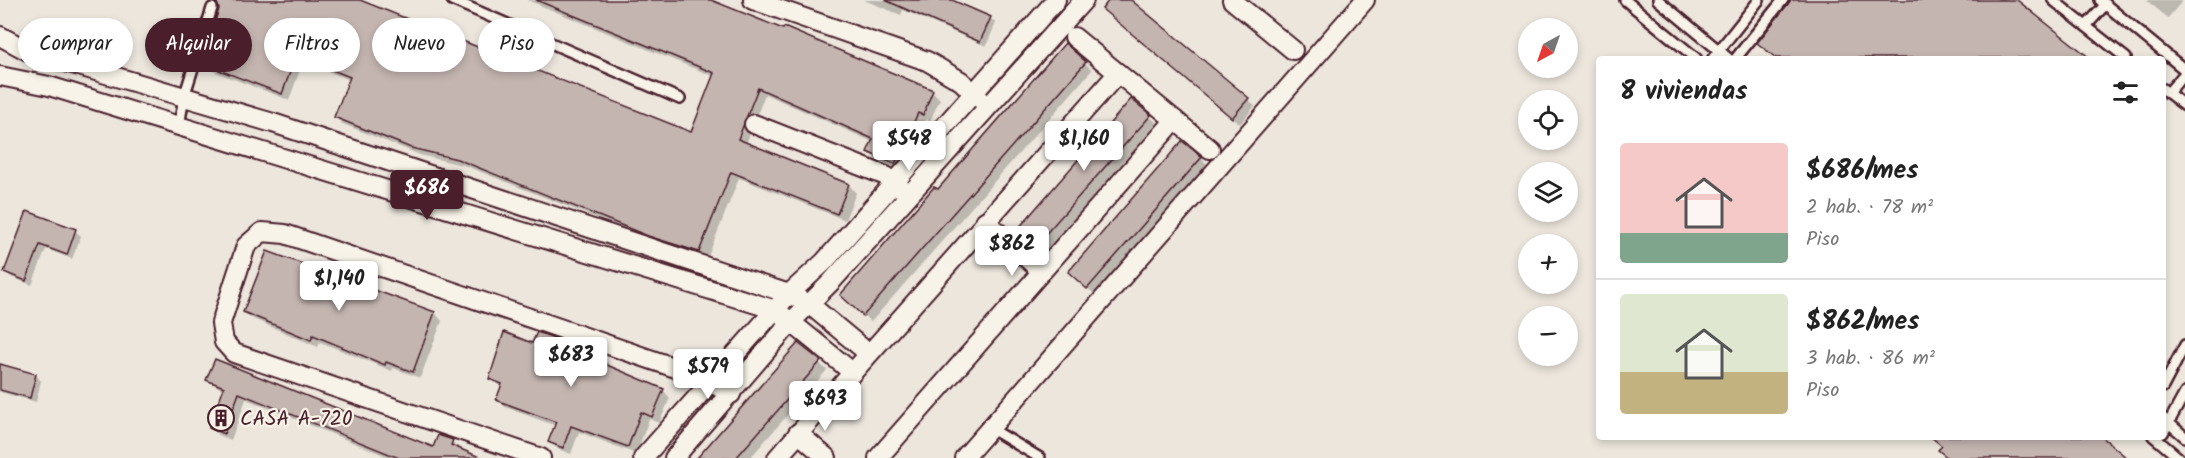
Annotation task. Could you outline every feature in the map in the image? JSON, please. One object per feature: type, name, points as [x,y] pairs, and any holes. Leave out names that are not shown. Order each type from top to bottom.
[{"type":"street","points":[[753,0],[927,61],[942,68],[989,107]]},
{"type":"street","points":[[643,458],[789,294],[824,262],[1056,0]]},
{"type":"street","points":[[674,458],[792,321],[832,281],[1084,0]]},
{"type":"street","points":[[1232,0],[1293,50]]},
{"type":"street","points":[[964,458],[1365,0]]},
{"type":"street","points":[[0,36],[28,51],[273,123],[789,294],[809,304],[868,353]]},
{"type":"street","points":[[1074,37],[1210,149]]},
{"type":"street","points":[[777,458],[851,371],[1118,74]]},
{"type":"street","points":[[0,76],[49,86],[776,310],[851,371]]},
{"type":"street","points":[[878,458],[1175,120]]},
{"type":"street","points":[[754,124],[886,176],[910,195]]},
{"type":"street","points":[[986,221],[1041,271]]},
{"type":"street","points":[[541,458],[234,353],[224,342],[221,323],[246,246],[262,232],[285,234],[712,382],[731,394]]},
{"type":"street","points":[[798,433],[827,458]]},
{"type":"lane","points":[[452,0],[680,99]]},
{"type":"lane","points":[[1625,0],[1694,56]]},
{"type":"lane","points":[[1649,20],[1661,2],[1716,55],[1759,0]]},
{"type":"lane","points":[[1738,56],[1783,0]]},
{"type":"lane","points":[[2053,0],[2124,56]]},
{"type":"lane","points":[[2086,26],[2103,2],[2185,71],[2166,91],[2185,106]]},
{"type":"lane","points":[[179,126],[184,97],[212,8]]},
{"type":"lane","points":[[2166,381],[2185,345]]},
{"type":"lane","points":[[2185,393],[2166,421],[2185,437]]},
{"type":"lane","points":[[990,428],[1040,458]]},
{"type":"lane","points":[[2162,440],[2179,458]]},
{"type":"building","points":[[216,0],[360,0],[405,18],[372,18],[372,72],[466,72],[466,42],[478,47],[478,72],[541,72],[691,132],[714,73],[536,0],[711,0],[783,29],[784,27],[933,90],[923,115],[918,113],[895,164],[867,152],[873,139],[758,88],[738,139],[849,184],[837,214],[731,172],[699,252],[648,236],[457,159],[411,148],[334,117],[350,77],[337,72],[360,72],[360,18],[264,18],[264,72],[290,72],[282,94],[224,72],[252,72],[252,18],[216,18],[219,9]]},
{"type":"building","points":[[885,0],[952,0],[991,17],[980,42]]},
{"type":"building","points":[[1109,0],[1131,0],[1249,98],[1232,118],[1102,9]]},
{"type":"building","points":[[1791,0],[2017,0],[2087,56],[1773,56],[1757,43]]},
{"type":"building","points":[[1065,43],[1086,62],[863,316],[840,295],[934,187],[938,189]]},
{"type":"building","points":[[1131,99],[1151,115],[1035,246],[1017,230]]},
{"type":"building","points":[[1182,141],[1202,157],[1087,289],[1068,272]]},
{"type":"building","points":[[27,211],[76,229],[67,255],[40,245],[26,281],[4,272]]},
{"type":"building","points":[[267,251],[435,312],[413,372],[386,362],[385,365],[313,335],[311,340],[243,312]]},
{"type":"building","points":[[504,332],[532,343],[537,332],[603,355],[600,362],[664,389],[652,417],[641,412],[628,447],[571,426],[563,448],[548,442],[556,422],[496,400],[502,384],[489,379]]},
{"type":"building","points":[[798,343],[821,361],[736,458],[697,458]]},
{"type":"building","points":[[215,359],[433,447],[438,435],[453,440],[451,445],[482,458],[399,458],[239,393],[224,434],[209,428],[224,387],[206,380]]},
{"type":"building","points":[[0,364],[36,374],[30,398],[0,390]]},
{"type":"building","points":[[1935,440],[2106,440],[2127,458],[1948,458],[1938,450],[1942,446]]},
{"type":"place","name":"CASA A-720","points":[[221,418]]}]
